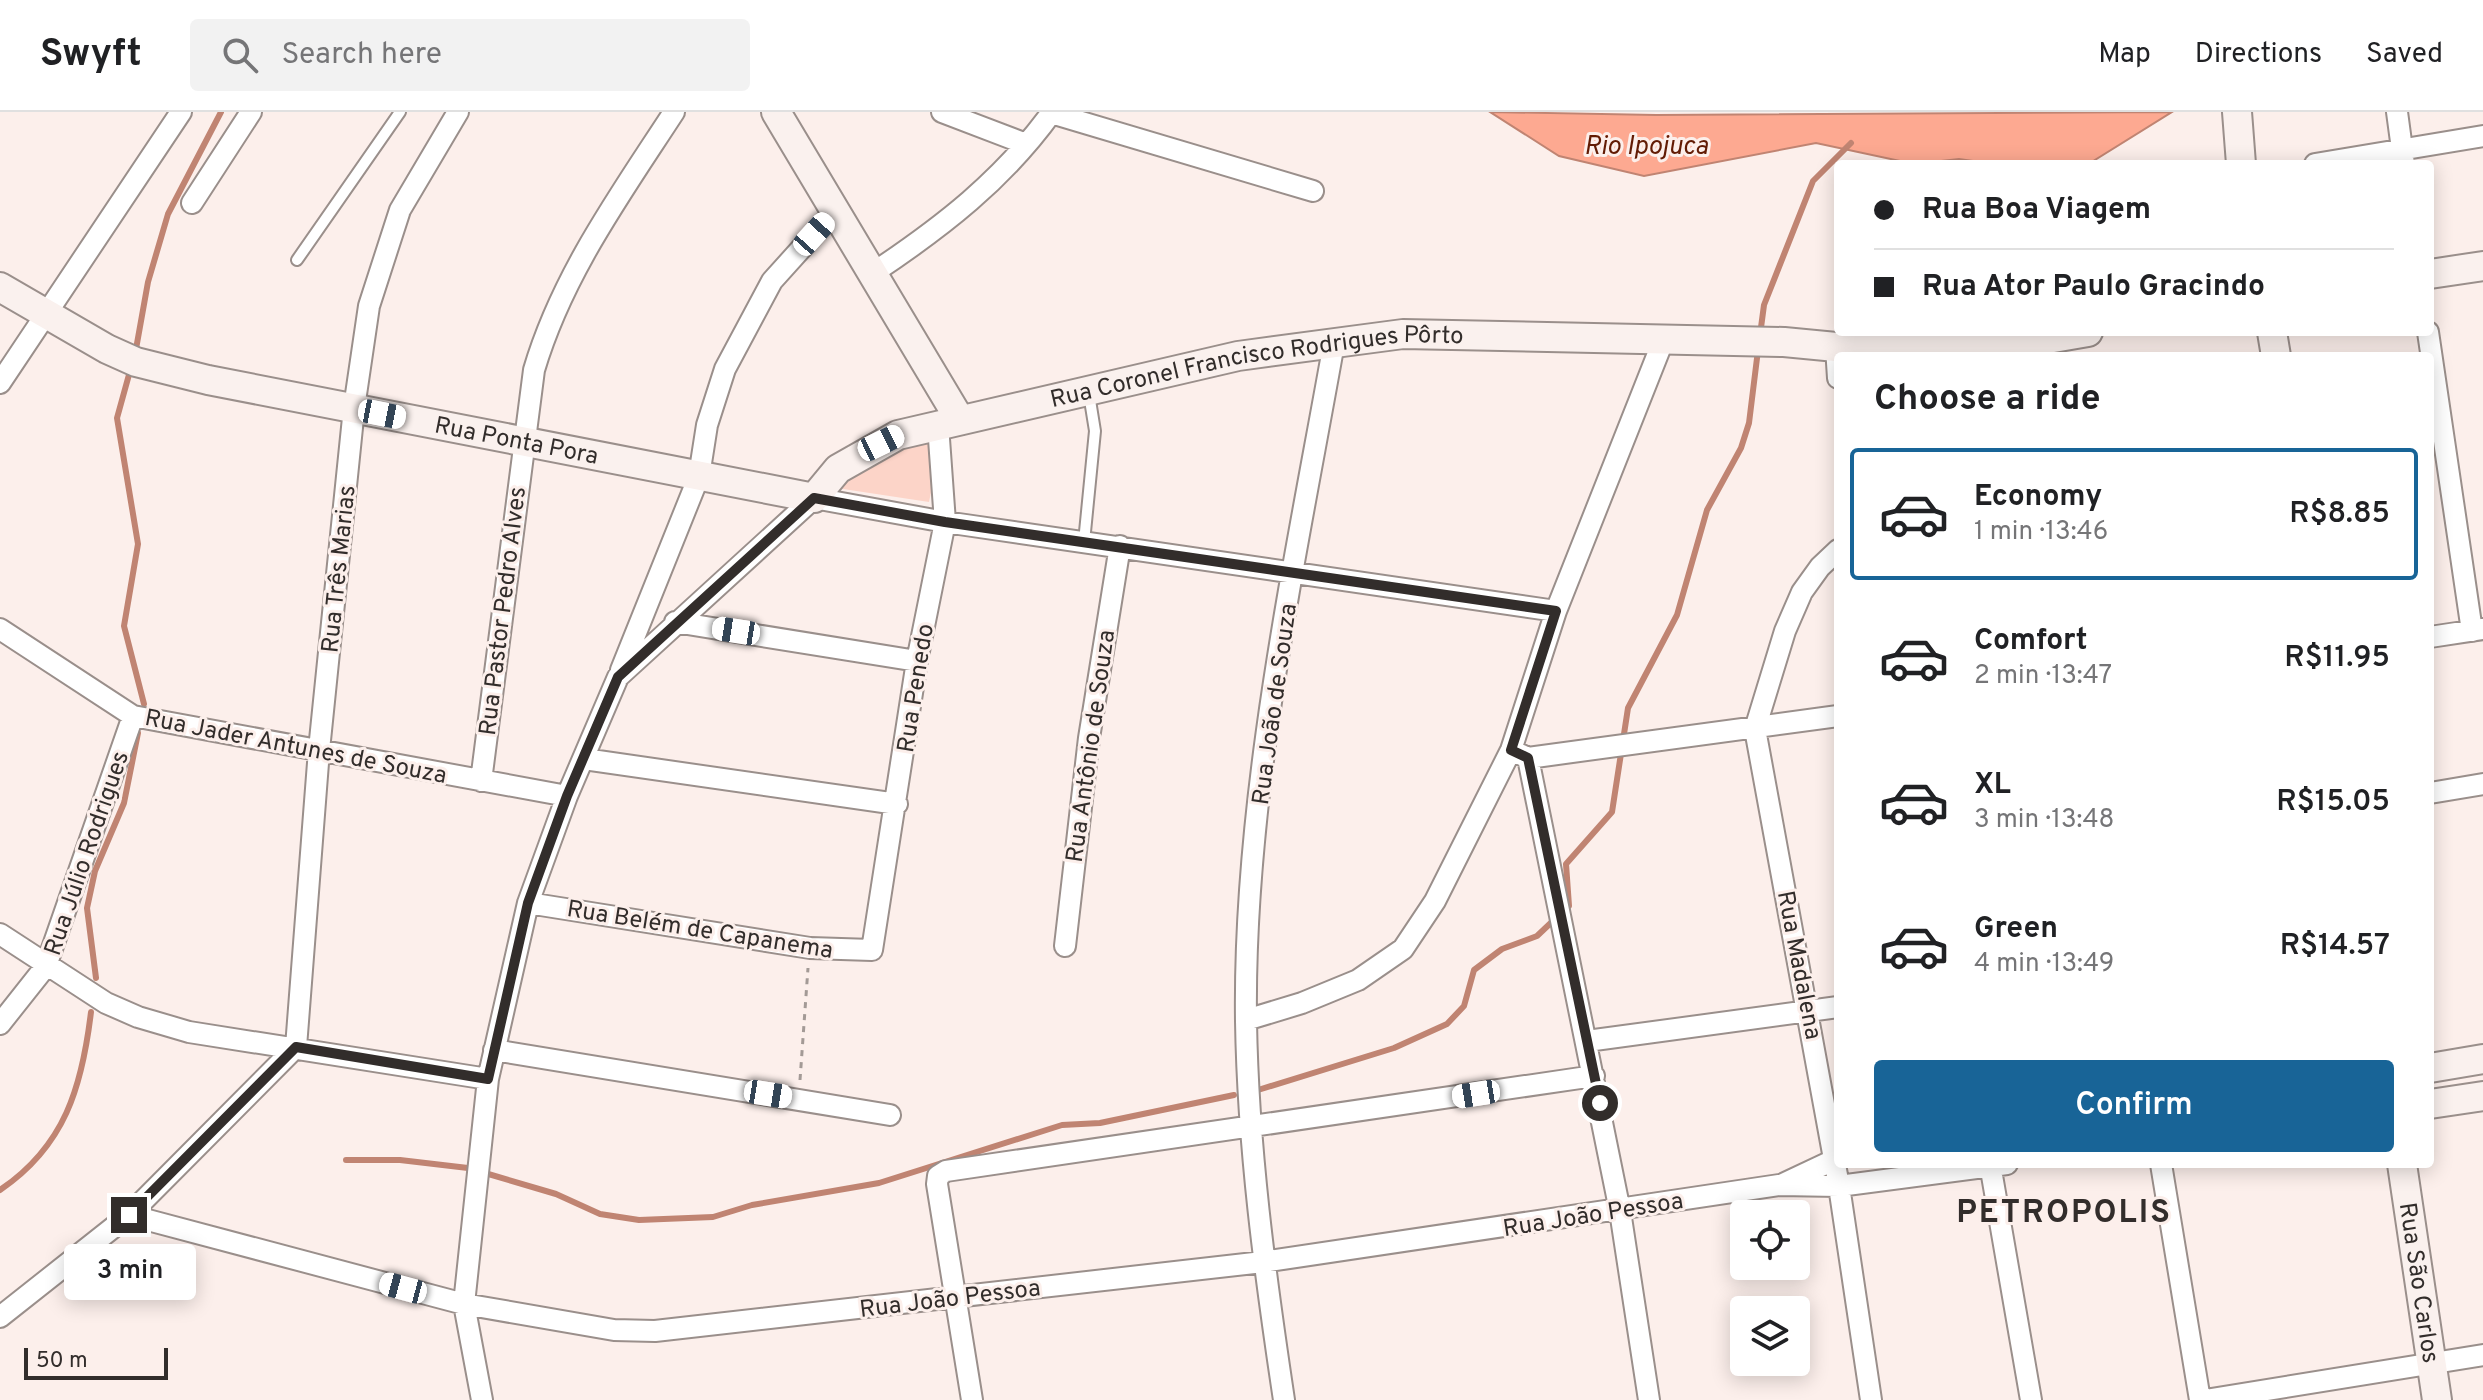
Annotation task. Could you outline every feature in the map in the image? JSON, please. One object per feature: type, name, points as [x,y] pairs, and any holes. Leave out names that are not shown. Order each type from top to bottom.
[{"type":"street","points":[[0,383],[48,316],[181,112]]},
{"type":"street","points":[[192,203],[251,112]]},
{"type":"street","name":"Rua Três Marias","points":[[296,1047],[319,750],[354,408],[369,306],[382,256],[400,210],[458,112]]},
{"type":"street","name":"Rua Pastor Pedro Alves","points":[[481,781],[534,370],[548,323],[590,243],[674,112]]},
{"type":"street","points":[[776,112],[873,273],[949,423]]},
{"type":"street","points":[[942,112],[1026,144]]},
{"type":"street","points":[[873,273],[966,208],[1026,144],[1051,112],[1313,191]]},
{"type":"street","points":[[2397,112],[2403,156]]},
{"type":"street","points":[[2237,115],[2241,160]]},
{"type":"street","points":[[2359,160],[2403,156],[2483,136]]},
{"type":"street","points":[[482,1400],[464,1304],[488,1079],[528,903],[567,796],[699,476],[707,425],[725,369],[772,281],[836,210]]},
{"type":"street","points":[[2434,273],[2483,266]]},
{"type":"street","name":"Rua Ponta Pora","points":[[0,287],[136,362],[208,380],[814,498]]},
{"type":"street","name":"Rua Coronel Francisco Rodrigues Pôrto","points":[[814,498],[838,469],[864,451],[898,435],[1238,356],[1403,334],[1784,342],[1836,347],[2030,343],[2067,336]]},
{"type":"street","points":[[1246,1020],[1302,1003],[1358,980],[1403,949],[1435,901],[1520,754],[1556,611],[1663,341]]},
{"type":"street","name":"Rua João de Souza","points":[[1284,1400],[1263,1262],[1252,1126],[1246,1020],[1252,867],[1293,571],[1334,343]]},
{"type":"street","points":[[1836,347],[1836,352]]},
{"type":"street","points":[[2434,368],[2478,630],[2434,636]]},
{"type":"street","name":"Rua Penedo","points":[[872,950],[917,661],[945,522],[949,423]]},
{"type":"street","points":[[618,677],[814,498],[945,522],[1556,611]]},
{"type":"street","name":"Rua Antônio de Souza","points":[[1065,946],[1087,753],[1120,546]]},
{"type":"street","name":"Rua Madalena","points":[[1834,554],[1802,592],[1785,631],[1755,729],[1834,1147]]},
{"type":"street","points":[[675,622],[917,661]]},
{"type":"street","name":"Rua Jader Antunes de Souza","points":[[0,629],[133,716],[567,796]]},
{"type":"street","name":"Rua Júlio Rodrigues","points":[[0,1024],[46,966],[133,716]]},
{"type":"street","points":[[1520,754],[1609,748],[1834,717]]},
{"type":"street","points":[[1520,754],[1558,900],[1594,1076],[1620,1211],[1649,1400]]},
{"type":"street","points":[[584,759],[897,804]]},
{"type":"street","points":[[2434,792],[2483,784]]},
{"type":"street","name":"Rua Belém de Capanema","points":[[528,903],[810,948],[865,953],[872,950]]},
{"type":"street","points":[[0,934],[106,1003],[138,1017],[189,1032],[488,1079]]},
{"type":"street","points":[[1587,1041],[1834,1008]]},
{"type":"street","points":[[0,1317],[129,1215],[296,1047]]},
{"type":"street","points":[[494,1050],[890,1115]]},
{"type":"street","points":[[2434,1067],[2483,1059]]},
{"type":"street","points":[[972,1400],[938,1176],[959,1167],[1594,1076]]},
{"type":"street","points":[[2434,1103],[2483,1096]]},
{"type":"street","name":"Rua João Pessoa","points":[[1779,1185],[1834,1159]]},
{"type":"street","name":"Rua Madalena","points":[[1837,1168],[1871,1400]]},
{"type":"street","name":"Rua João Pessoa","points":[[129,1215],[464,1304],[614,1330],[655,1331],[1263,1262],[1779,1185],[1839,1186],[1974,1168]]},
{"type":"street","points":[[1996,1168],[2031,1400]]},
{"type":"street","points":[[2162,1168],[2203,1400],[2483,1355]]},
{"type":"street","name":"Rua São Carlos","points":[[2403,1168],[2437,1400]]},
{"type":"lane","points":[[297,260],[400,112]]},
{"type":"lane","points":[[1084,542],[1095,431],[1089,392]]},
{"type":"path","points":[[799,1098],[810,948]]},
{"type":"shaded area","points":[[945,426],[929,502],[830,487],[861,457]]},
{"type":"water","name":"Rio Ipojuca","points":[[1490,112],[1656,115],[2172,112],[2095,160],[1895,160],[1816,143],[1644,176],[1559,156]]},
{"type":"waterway","points":[[136,349],[148,282],[168,214],[221,112]]},
{"type":"waterway","points":[[1760,335],[1764,305],[1813,181],[1851,143]]},
{"type":"waterway","points":[[1564,911],[1569,906],[1566,864],[1612,812],[1628,708],[1677,615],[1707,510],[1741,448],[1749,423],[1758,350]]},
{"type":"waterway","points":[[130,371],[117,418],[138,544],[124,626],[144,704]]},
{"type":"waterway","points":[[96,978],[87,908],[95,871],[124,803],[138,733]]},
{"type":"waterway","points":[[1258,1090],[1394,1048],[1447,1024],[1464,1006],[1474,970],[1502,949],[1537,936],[1556,918]]},
{"type":"waterway","points":[[0,1190],[40,1154],[66,1113],[82,1065],[91,1012]]},
{"type":"waterway","points":[[346,1160],[400,1160],[468,1168],[556,1194],[600,1214],[639,1220],[713,1217],[752,1205],[879,1183],[1062,1125],[1100,1123],[1234,1095]]},
{"type":"district","name":"PETROPOLIS","points":[[2064,1211]]},
{"type":"route","points":[[129,1215],[296,1047],[488,1079],[528,903],[567,796],[618,677],[814,498],[945,522],[1556,611],[1511,750],[1528,758],[1600,1103]]}]
